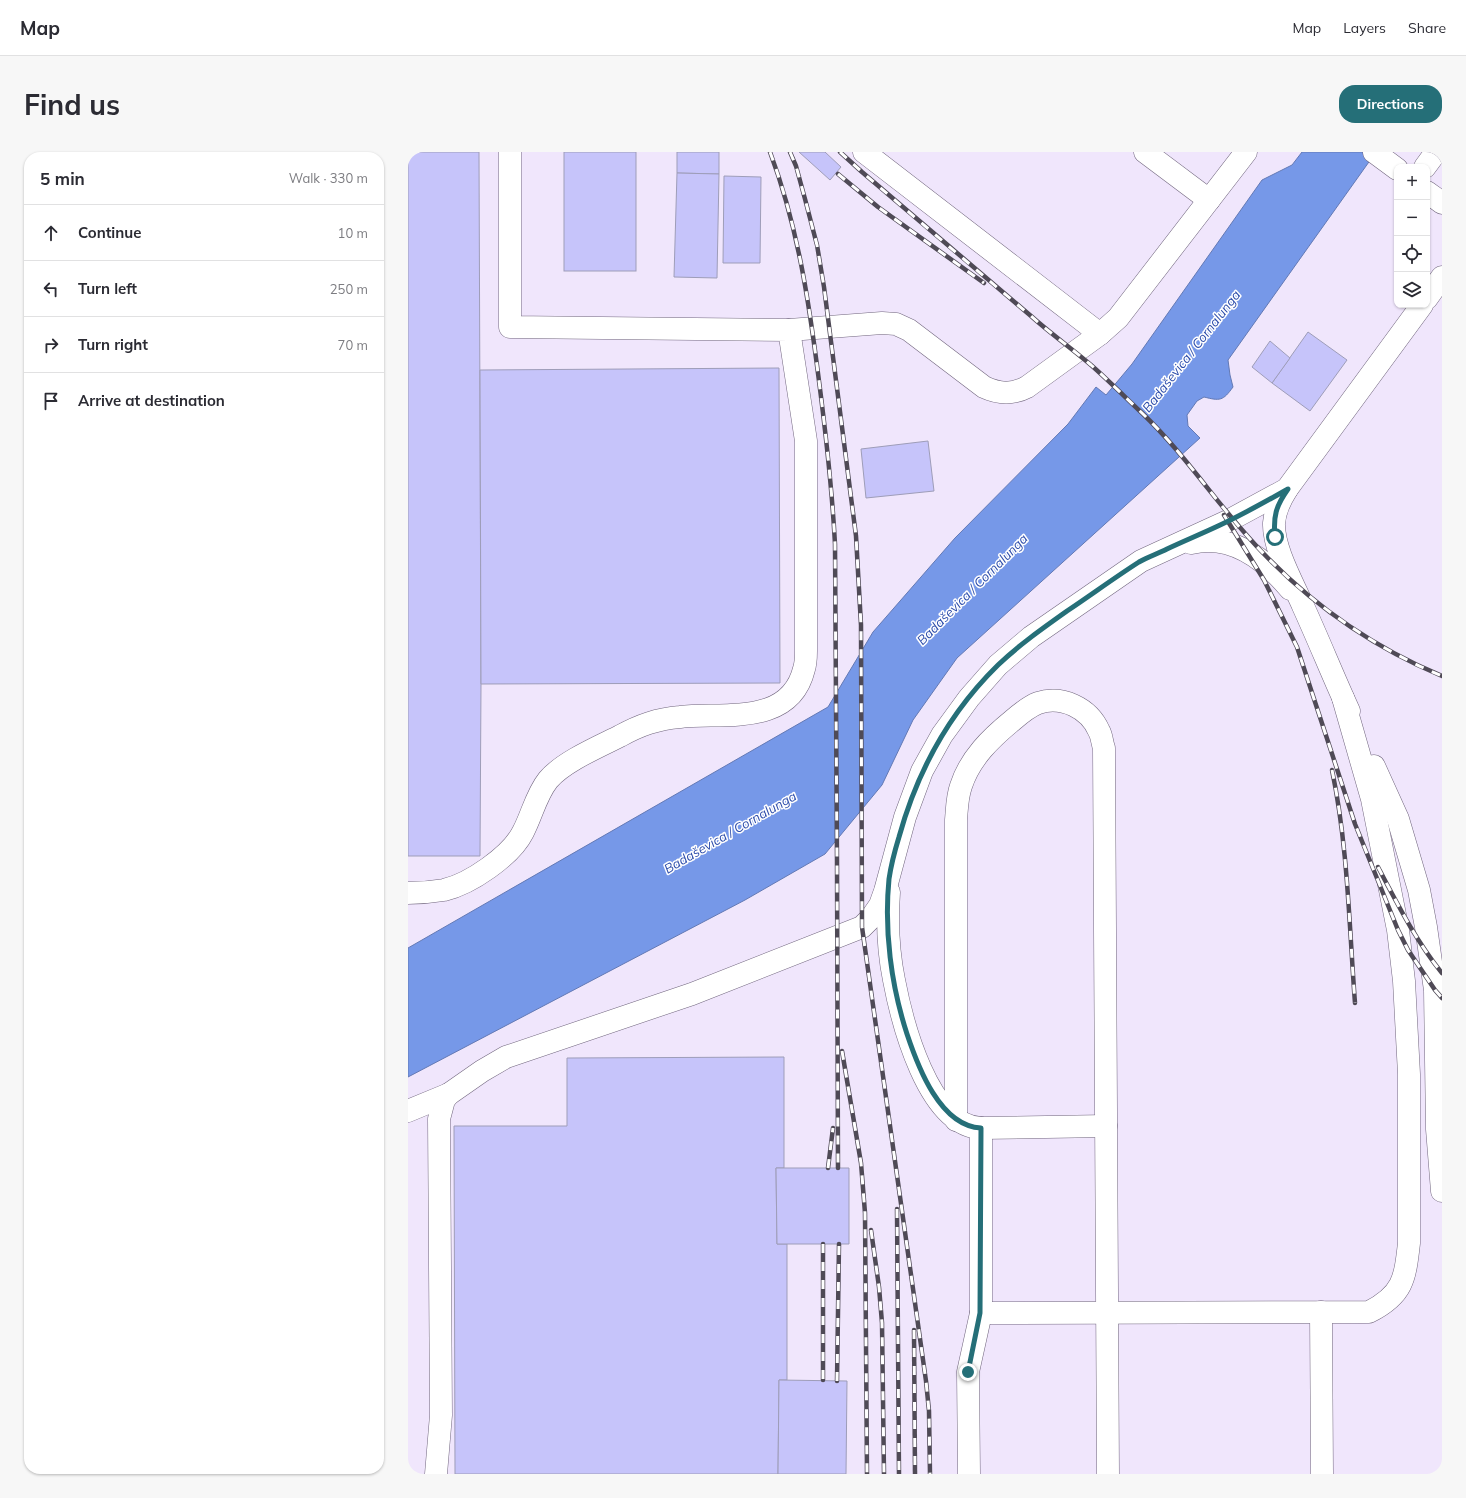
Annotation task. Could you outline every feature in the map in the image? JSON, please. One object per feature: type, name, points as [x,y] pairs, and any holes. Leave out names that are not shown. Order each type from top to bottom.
[{"type":"street","points":[[510,152],[510,327],[789,330],[882,322],[896,324],[908,330],[984,387],[993,391],[1005,393],[1017,392],[1027,387],[1100,334],[1118,318],[1246,152]]},
{"type":"street","points":[[864,152],[1100,334]]},
{"type":"street","points":[[1145,152],[1209,200]]},
{"type":"street","points":[[1427,164],[1436,152]]},
{"type":"street","points":[[1430,194],[1442,203]]},
{"type":"street","points":[[1430,294],[1442,277]]},
{"type":"street","points":[[1420,308],[1288,489],[1280,501],[1274,523],[1275,537],[1280,553],[1343,698],[1398,819],[1420,898],[1435,990],[1437,1129],[1442,1191]]},
{"type":"street","points":[[408,893],[424,893],[445,890],[466,882],[506,855],[516,845],[547,781],[559,768],[639,726],[657,720],[680,717],[744,715],[773,708],[790,696],[798,685],[805,669],[806,651],[806,442],[789,330]]},
{"type":"street","points":[[408,1111],[449,1094],[482,1071],[506,1057],[692,994],[862,927],[872,918],[880,905],[889,877],[904,818],[922,772],[942,735],[969,698],[998,666],[1031,637],[1141,561],[1228,521],[1288,489]]},
{"type":"street","points":[[1168,548],[1198,541],[1216,541],[1232,544],[1250,553],[1266,564],[1285,583],[1303,605]]},
{"type":"street","points":[[980,1313],[1369,1312],[1382,1305],[1394,1295],[1402,1282],[1406,1266],[1408,1243],[1409,1074],[1404,981],[1392,893],[1372,798],[1343,698]]},
{"type":"street","points":[[956,1120],[956,820],[960,786],[982,748],[996,733],[1025,710],[1039,703],[1052,700],[1069,703],[1081,708],[1092,719],[1099,731],[1104,748],[1108,1474]]},
{"type":"street","points":[[889,877],[888,909],[890,955],[903,1020],[913,1051],[929,1085],[941,1104],[956,1120],[966,1125],[981,1128],[1106,1126]]},
{"type":"street","points":[[436,1474],[441,1415],[439,1119],[444,1100],[449,1094]]},
{"type":"street","points":[[969,1474],[968,1372],[980,1313],[981,1128]]},
{"type":"street","points":[[1321,1312],[1322,1474]]},
{"type":"water","name":"Badaševica / Cornalunga","points":[[1302,152],[1376,152],[1228,360],[1233,387],[1221,399],[1204,397],[1197,401],[1187,415],[1188,426],[1200,438],[957,658],[913,720],[882,785],[825,854],[745,900],[408,1077],[408,948],[828,707],[873,632],[955,538],[1068,424],[1096,387],[1106,395],[1132,364],[1262,180],[1292,165]]},
{"type":"building","points":[[408,152],[479,152],[481,684],[480,856],[408,856]]},
{"type":"building","points":[[564,152],[636,152],[636,271],[564,271]]},
{"type":"building","points":[[677,152],[719,152],[719,174],[677,173]]},
{"type":"building","points":[[799,152],[825,152],[841,167],[830,180]]},
{"type":"building","points":[[677,173],[719,174],[717,278],[674,277]]},
{"type":"building","points":[[724,176],[761,177],[760,263],[723,263]]},
{"type":"building","points":[[1308,332],[1347,360],[1310,411],[1272,383]]},
{"type":"building","points":[[1270,341],[1290,358],[1272,383],[1252,367]]},
{"type":"building","points":[[779,368],[780,683],[481,684],[480,370]]},
{"type":"building","points":[[928,441],[934,491],[866,498],[861,449]]},
{"type":"building","points":[[784,1057],[784,1168],[776,1168],[777,1244],[787,1244],[787,1380],[779,1380],[778,1474],[455,1474],[454,1126],[567,1126],[567,1058]]},
{"type":"building","points":[[776,1168],[849,1168],[849,1244],[777,1244]]},
{"type":"building","points":[[779,1380],[847,1381],[846,1474],[778,1474]]},
{"type":"railway","points":[[770,152],[788,208],[801,265],[815,352],[824,422],[834,523],[838,1168]]},
{"type":"railway","points":[[790,152],[796,166],[817,245],[824,287],[856,536],[861,625],[862,927],[926,1381],[929,1411],[930,1474]]},
{"type":"railway","points":[[840,152],[946,244],[1091,365],[1142,413],[1174,447],[1248,537],[1303,591],[1369,639],[1417,665],[1442,676]]},
{"type":"railway","points":[[838,174],[878,207],[984,283]]},
{"type":"railway","points":[[1224,515],[1264,580],[1297,647],[1355,824],[1398,930],[1408,950],[1442,998]]},
{"type":"railway","points":[[1332,770],[1342,828],[1345,857],[1355,1003]]},
{"type":"railway","points":[[1378,867],[1415,935],[1442,973]]},
{"type":"railway","points":[[842,1051],[861,1163],[865,1213],[867,1474]]},
{"type":"railway","points":[[828,1168],[833,1128]]},
{"type":"railway","points":[[897,1209],[899,1474]]},
{"type":"railway","points":[[871,1230],[879,1287],[882,1323],[884,1474]]},
{"type":"railway","points":[[823,1244],[823,1380]]},
{"type":"railway","points":[[837,1381],[839,1244]]},
{"type":"railway","points":[[914,1330],[915,1474]]},
{"type":"route","points":[[968,1372],[980,1313],[981,1128],[966,1125],[956,1120],[941,1104],[929,1085],[913,1051],[903,1020],[890,955],[888,909],[889,877],[904,818],[922,772],[942,735],[969,698],[998,666],[1031,637],[1141,561],[1228,521],[1288,489],[1280,501],[1276,512],[1274,523],[1275,537]]}]
